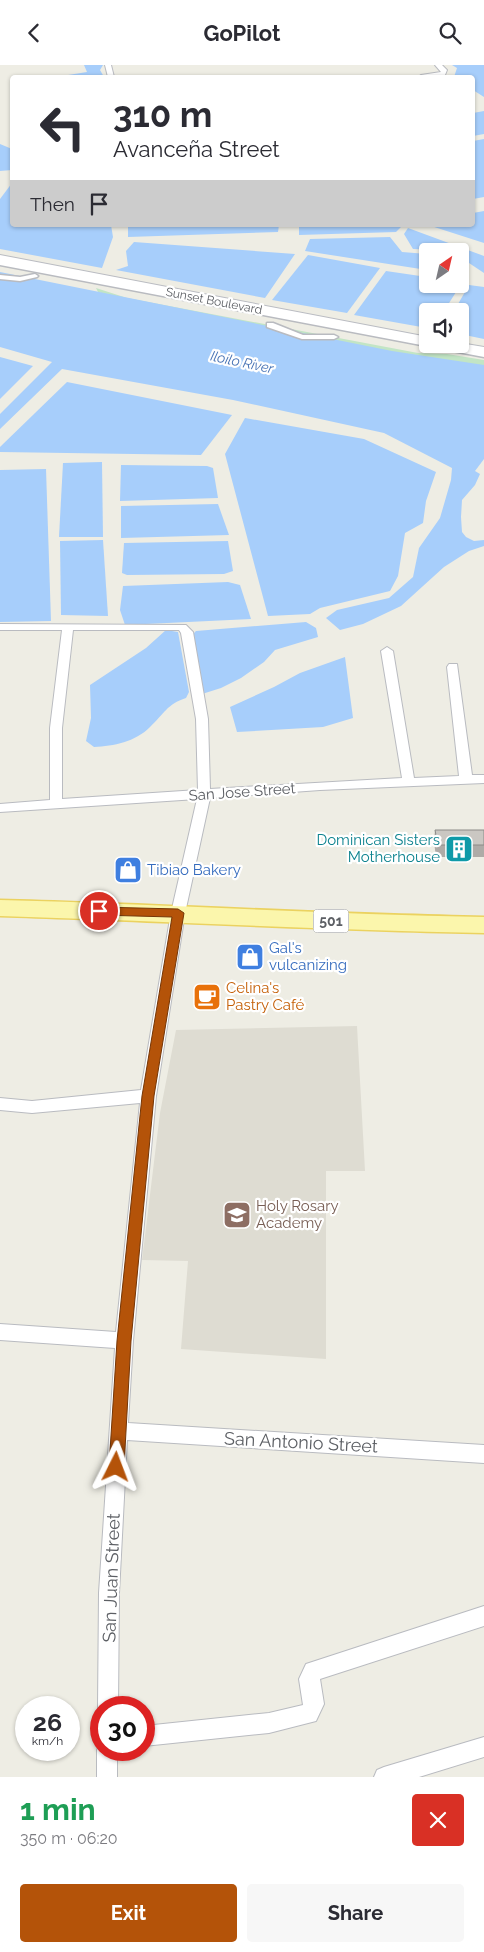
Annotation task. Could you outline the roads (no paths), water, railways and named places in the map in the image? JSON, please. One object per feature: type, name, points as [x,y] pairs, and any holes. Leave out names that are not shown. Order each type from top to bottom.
[{"type":"main road","name":"Sunset Boulevard","points":[[0,255],[419,339]]},
{"type":"main road","name":"Sunset Boulevard","points":[[0,261],[312,317],[419,334]]},
{"type":"main road","points":[[469,343],[484,346]]},
{"type":"main road","points":[[469,348],[484,351]]},
{"type":"main road","name":"501","points":[[0,908],[178,913],[372,923],[484,925]]},
{"type":"street","points":[[436,75],[443,74],[445,71],[438,65]]},
{"type":"street","points":[[0,261],[484,355]]},
{"type":"street","points":[[0,277],[20,279],[34,276]]},
{"type":"street","points":[[270,325],[302,337],[334,337]]},
{"type":"street","name":"San Juan Street","points":[[68,627],[176,626],[186,629],[202,719],[204,795],[178,913],[148,1096],[124,1341],[109,1593],[108,1696]]},
{"type":"street","points":[[0,627],[68,627],[56,728],[56,803]]},
{"type":"street","points":[[387,651],[409,783]]},
{"type":"street","points":[[453,667],[466,779]]},
{"type":"street","name":"San Jose Street","points":[[0,808],[320,786],[484,779]]},
{"type":"street","points":[[0,1104],[32,1107],[148,1096]]},
{"type":"street","points":[[0,1332],[124,1341]]},
{"type":"street","name":"San Antonio Street","points":[[118,1431],[484,1454]]},
{"type":"street","points":[[155,1735],[269,1723],[308,1714],[314,1704],[309,1679],[313,1671],[484,1617]]},
{"type":"street","points":[[384,1777],[484,1747]]},
{"type":"street","points":[[106,1777],[107,1761]]},
{"type":"water","points":[[84,65],[103,65],[100,70],[103,75],[68,75],[87,72]]},
{"type":"water","points":[[452,65],[484,65],[484,97],[475,91],[475,75],[455,75],[457,68]]},
{"type":"water","points":[[484,111],[484,134],[475,136],[475,113]]},
{"type":"water","points":[[484,139],[484,197],[475,199],[475,141]]},
{"type":"water","points":[[0,144],[10,148],[10,170],[0,171]]},
{"type":"water","points":[[10,186],[10,227],[111,227],[113,237],[102,268],[0,249],[0,199]]},
{"type":"water","points":[[484,211],[484,243],[434,227],[475,227],[475,213]]},
{"type":"water","points":[[128,227],[279,227],[278,232],[128,237]]},
{"type":"water","points":[[299,227],[401,227],[396,232],[299,235]]},
{"type":"water","points":[[408,228],[449,243],[419,243],[419,249],[413,249],[404,234]]},
{"type":"water","points":[[390,237],[402,252],[419,253],[419,269],[305,251],[310,239]]},
{"type":"water","points":[[134,242],[295,254],[265,298],[116,270],[128,266],[126,251]]},
{"type":"water","points":[[469,250],[484,256],[484,273],[469,263]]},
{"type":"water","points":[[308,255],[380,268],[347,313],[272,300]]},
{"type":"water","points":[[386,271],[419,276],[419,293],[455,293],[449,303],[419,303],[419,327],[354,315]]},
{"type":"water","name":"Iloilo River","points":[[0,272],[392,351],[484,365],[484,459],[475,471],[480,474],[475,485],[462,500],[461,517],[462,532],[466,537],[474,541],[484,540],[484,546],[469,551],[444,567],[401,606],[363,624],[340,630],[326,618],[337,610],[389,598],[413,577],[419,548],[440,518],[451,480],[452,468],[384,433],[233,400],[62,369],[0,429],[0,414],[52,362],[0,347]]},
{"type":"water","points":[[469,285],[484,287],[484,339],[469,336],[469,303],[459,303],[464,293],[469,293]]},
{"type":"water","points":[[0,357],[33,366],[0,399]]},
{"type":"water","points":[[67,382],[232,415],[201,455],[0,452],[0,447]]},
{"type":"water","points":[[245,418],[364,439],[436,472],[426,501],[423,523],[405,533],[398,576],[390,591],[320,608],[310,614],[268,616],[225,454]]},
{"type":"water","points":[[102,462],[103,537],[59,537],[63,463]]},
{"type":"water","points":[[121,465],[207,466],[213,468],[218,498],[120,501]]},
{"type":"water","points":[[46,469],[51,621],[0,622],[0,470]]},
{"type":"water","points":[[218,504],[229,535],[121,538],[121,506]]},
{"type":"water","points":[[103,540],[108,616],[61,615],[60,541]]},
{"type":"water","points":[[228,541],[233,571],[224,574],[127,575],[122,573],[124,543]]},
{"type":"water","points":[[228,582],[240,585],[251,619],[125,625],[120,610],[123,586]]},
{"type":"water","points":[[306,622],[316,628],[318,637],[275,650],[264,662],[241,678],[221,688],[202,694],[191,636],[196,631]]},
{"type":"water","points":[[166,630],[178,632],[189,692],[186,698],[170,706],[150,727],[131,740],[109,746],[94,747],[86,741],[91,718],[90,685],[146,648]]},
{"type":"water","points":[[345,657],[353,718],[323,727],[237,732],[230,707],[300,673]]},
{"type":"place","name":"Dominican Sisters Motherhouse","points":[[459,849]]},
{"type":"place","name":"Tibiao Bakery","points":[[128,870]]},
{"type":"place","name":"Gal's vulcanizing","points":[[250,957]]},
{"type":"place","name":"Celina's Pastry Café","points":[[207,997]]},
{"type":"place","name":"Holy Rosary Academy","points":[[237,1215]]}]
